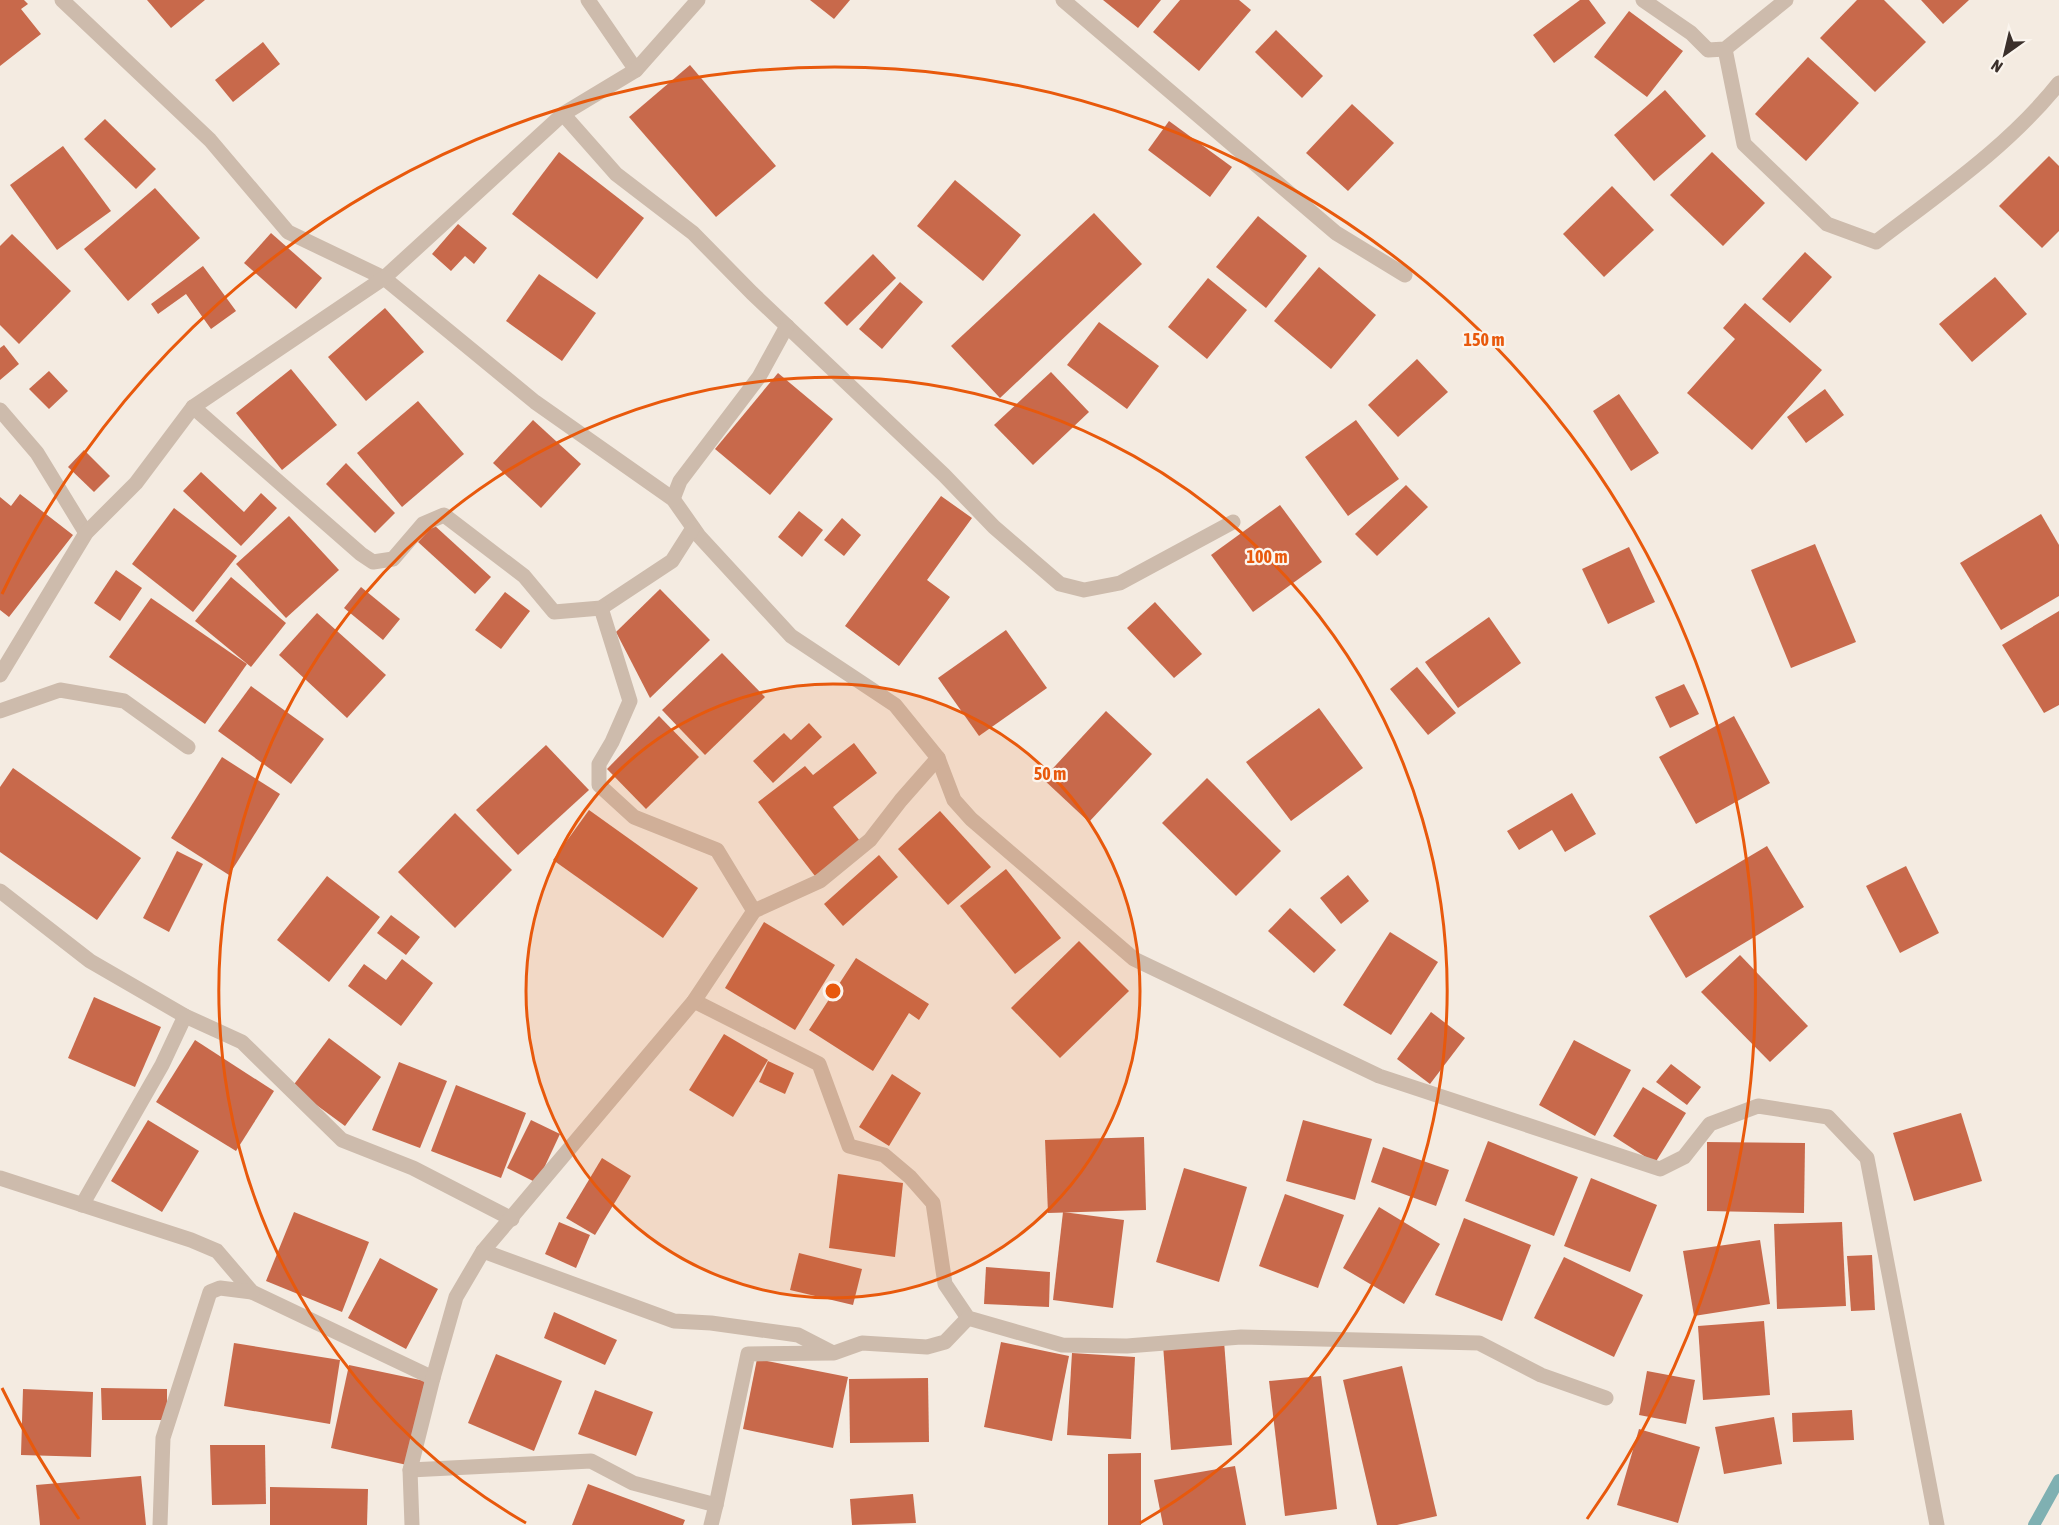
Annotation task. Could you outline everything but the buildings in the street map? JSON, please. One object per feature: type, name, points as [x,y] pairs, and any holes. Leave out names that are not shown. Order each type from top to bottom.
[{"type":"street","points":[[62,0],[210,140],[288,232],[384,278],[535,402],[673,499],[693,528],[791,636],[895,705],[938,758],[954,800],[971,819],[1134,959],[1379,1076],[1659,1169],[1684,1157],[1710,1124],[1758,1106],[1828,1117],[1868,1158],[1937,1525]]},
{"type":"street","points":[[588,0],[636,70]]},
{"type":"street","points":[[0,675],[86,532],[136,483],[193,406],[384,278],[563,114],[636,70],[698,0]]},
{"type":"street","points":[[1063,0],[1336,233],[1405,275]]},
{"type":"street","points":[[1643,0],[1691,33],[1708,50],[1725,49],[1786,0]]},
{"type":"street","points":[[1725,49],[1744,144],[1827,224],[1876,242],[1980,161],[2039,108],[2059,83]]},
{"type":"street","points":[[563,114],[616,174],[693,233],[944,475],[994,527],[1060,584],[1084,591],[1120,583],[1233,522]]},
{"type":"street","points":[[673,499],[680,481],[759,377],[787,326]]},
{"type":"street","points":[[193,406],[361,554],[373,562],[393,559],[423,524],[444,515],[524,576],[554,612],[601,608],[672,561],[693,528]]},
{"type":"street","points":[[0,410],[37,453],[86,532]]},
{"type":"street","points":[[601,608],[630,700],[612,742],[599,764],[599,785],[634,817],[717,850],[754,911]]},
{"type":"street","points":[[0,711],[60,690],[124,701],[188,747]]},
{"type":"street","points":[[412,1525],[410,1470],[433,1378],[456,1297],[483,1251],[694,1001],[754,911],[820,881],[870,840],[900,800],[938,758]]},
{"type":"street","points":[[0,891],[90,961],[185,1016],[242,1042],[342,1140],[413,1168],[512,1219]]},
{"type":"street","points":[[694,1001],[819,1064],[849,1146],[884,1155],[933,1203],[945,1284],[968,1318],[1062,1345],[1127,1346],[1241,1336],[1479,1342],[1541,1375],[1606,1398]]},
{"type":"street","points":[[82,1205],[162,1065],[185,1016]]},
{"type":"street","points":[[0,1178],[217,1251],[252,1292]]},
{"type":"street","points":[[483,1251],[674,1321],[711,1323],[798,1335],[834,1353]]},
{"type":"street","points":[[160,1525],[163,1438],[210,1292],[220,1288],[252,1292],[433,1378]]},
{"type":"street","points":[[711,1525],[748,1354],[834,1353],[862,1343],[927,1347],[945,1342],[968,1318]]},
{"type":"street","points":[[410,1470],[591,1461],[633,1483],[716,1505]]},
{"type":"waterway","points":[[2034,1525],[2059,1480]]}]
